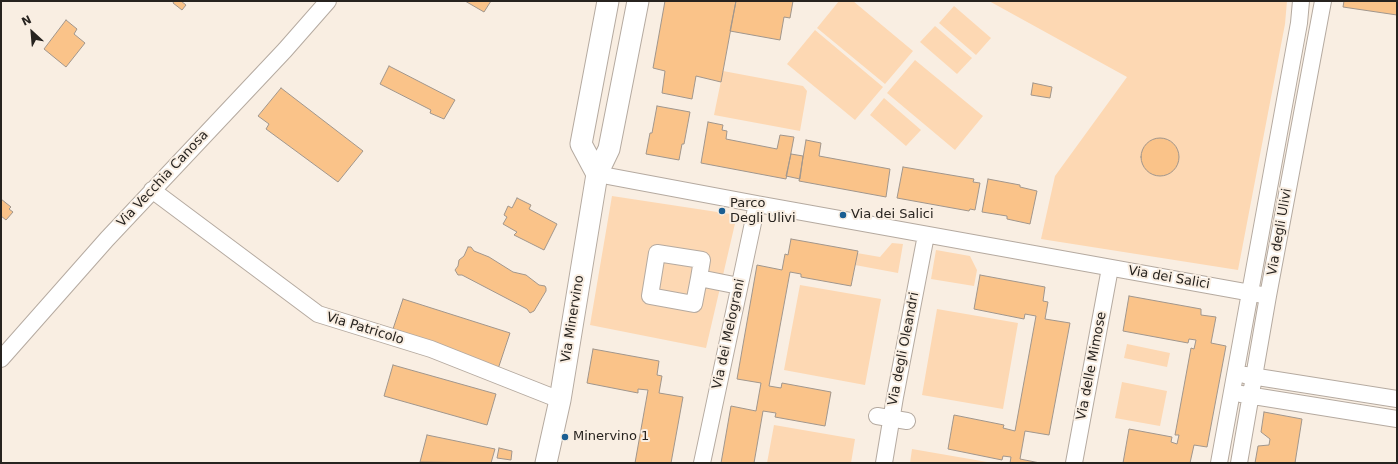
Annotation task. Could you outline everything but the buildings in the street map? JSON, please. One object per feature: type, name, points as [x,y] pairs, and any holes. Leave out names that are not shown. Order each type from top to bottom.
[{"type":"main road","points":[[597,174],[581,144],[608,1]]},
{"type":"main road","name":"Via Minervino","points":[[546,463],[560,400],[597,174],[609,149],[638,1]]},
{"type":"street","name":"Via Vecchia Canosa","points":[[1,359],[106,239],[285,50],[328,1]]},
{"type":"street","name":"Via degli Ulivi","points":[[1219,463],[1299,23],[1301,1]]},
{"type":"street","name":"Via degli Ulivi","points":[[1239,463],[1268,296],[1323,1]]},
{"type":"street","name":"Via dei Salici","points":[[597,174],[1268,296]]},
{"type":"street","name":"Via Patricolo","points":[[152,190],[318,314],[431,350],[560,400]]},
{"type":"street","name":"Via dei Melograni","points":[[702,463],[757,204]]},
{"type":"street","name":"Via degli Oleandri","points":[[884,463],[884,417],[926,234]]},
{"type":"street","name":"Via delle Mimose","points":[[1074,463],[1110,268]]},
{"type":"street","points":[[699,278],[739,286]]},
{"type":"street","points":[[1235,373],[1397,399]]},
{"type":"street","points":[[1232,392],[1397,419]]},
{"type":"street","points":[[884,417],[907,421]]},
{"type":"shaded area","points":[[839,1],[853,1],[913,51],[885,84],[817,28]]},
{"type":"shaded area","points":[[989,1],[1287,1],[1285,24],[1238,270],[1041,239],[1055,176],[1127,77]]},
{"type":"shaded area","points":[[954,6],[991,38],[976,55],[939,23]]},
{"type":"shaded area","points":[[935,26],[972,58],[957,74],[920,42]]},
{"type":"shaded area","points":[[815,30],[883,87],[855,120],[787,64]]},
{"type":"shaded area","points":[[915,60],[983,116],[955,150],[887,93]]},
{"type":"shaded area","points":[[723,71],[803,86],[807,91],[800,131],[714,115]]},
{"type":"shaded area","points":[[884,98],[921,130],[906,146],[870,115]]},
{"type":"shaded area","points":[[612,196],[737,215],[706,348],[590,325]]},
{"type":"shaded area","points":[[892,243],[903,244],[898,273],[855,265],[857,253],[880,257]]},
{"type":"shaded area","points":[[936,250],[970,256],[977,270],[974,286],[931,279]]},
{"type":"shaded area","points":[[800,285],[881,299],[865,385],[784,370]]},
{"type":"shaded area","points":[[937,309],[1018,323],[1003,409],[922,395]]},
{"type":"shaded area","points":[[1127,344],[1170,353],[1167,367],[1124,358]]},
{"type":"shaded area","points":[[1122,382],[1167,391],[1160,426],[1115,418]]},
{"type":"shaded area","points":[[774,425],[855,439],[851,463],[767,463]]},
{"type":"shaded area","points":[[912,449],[993,463],[910,463]]},
{"type":"place","name":"Parco Degli Ulivi","points":[[722,211]]},
{"type":"place","name":"Via dei Salici","points":[[843,215]]},
{"type":"place","name":"Minervino 1","points":[[565,437]]}]
